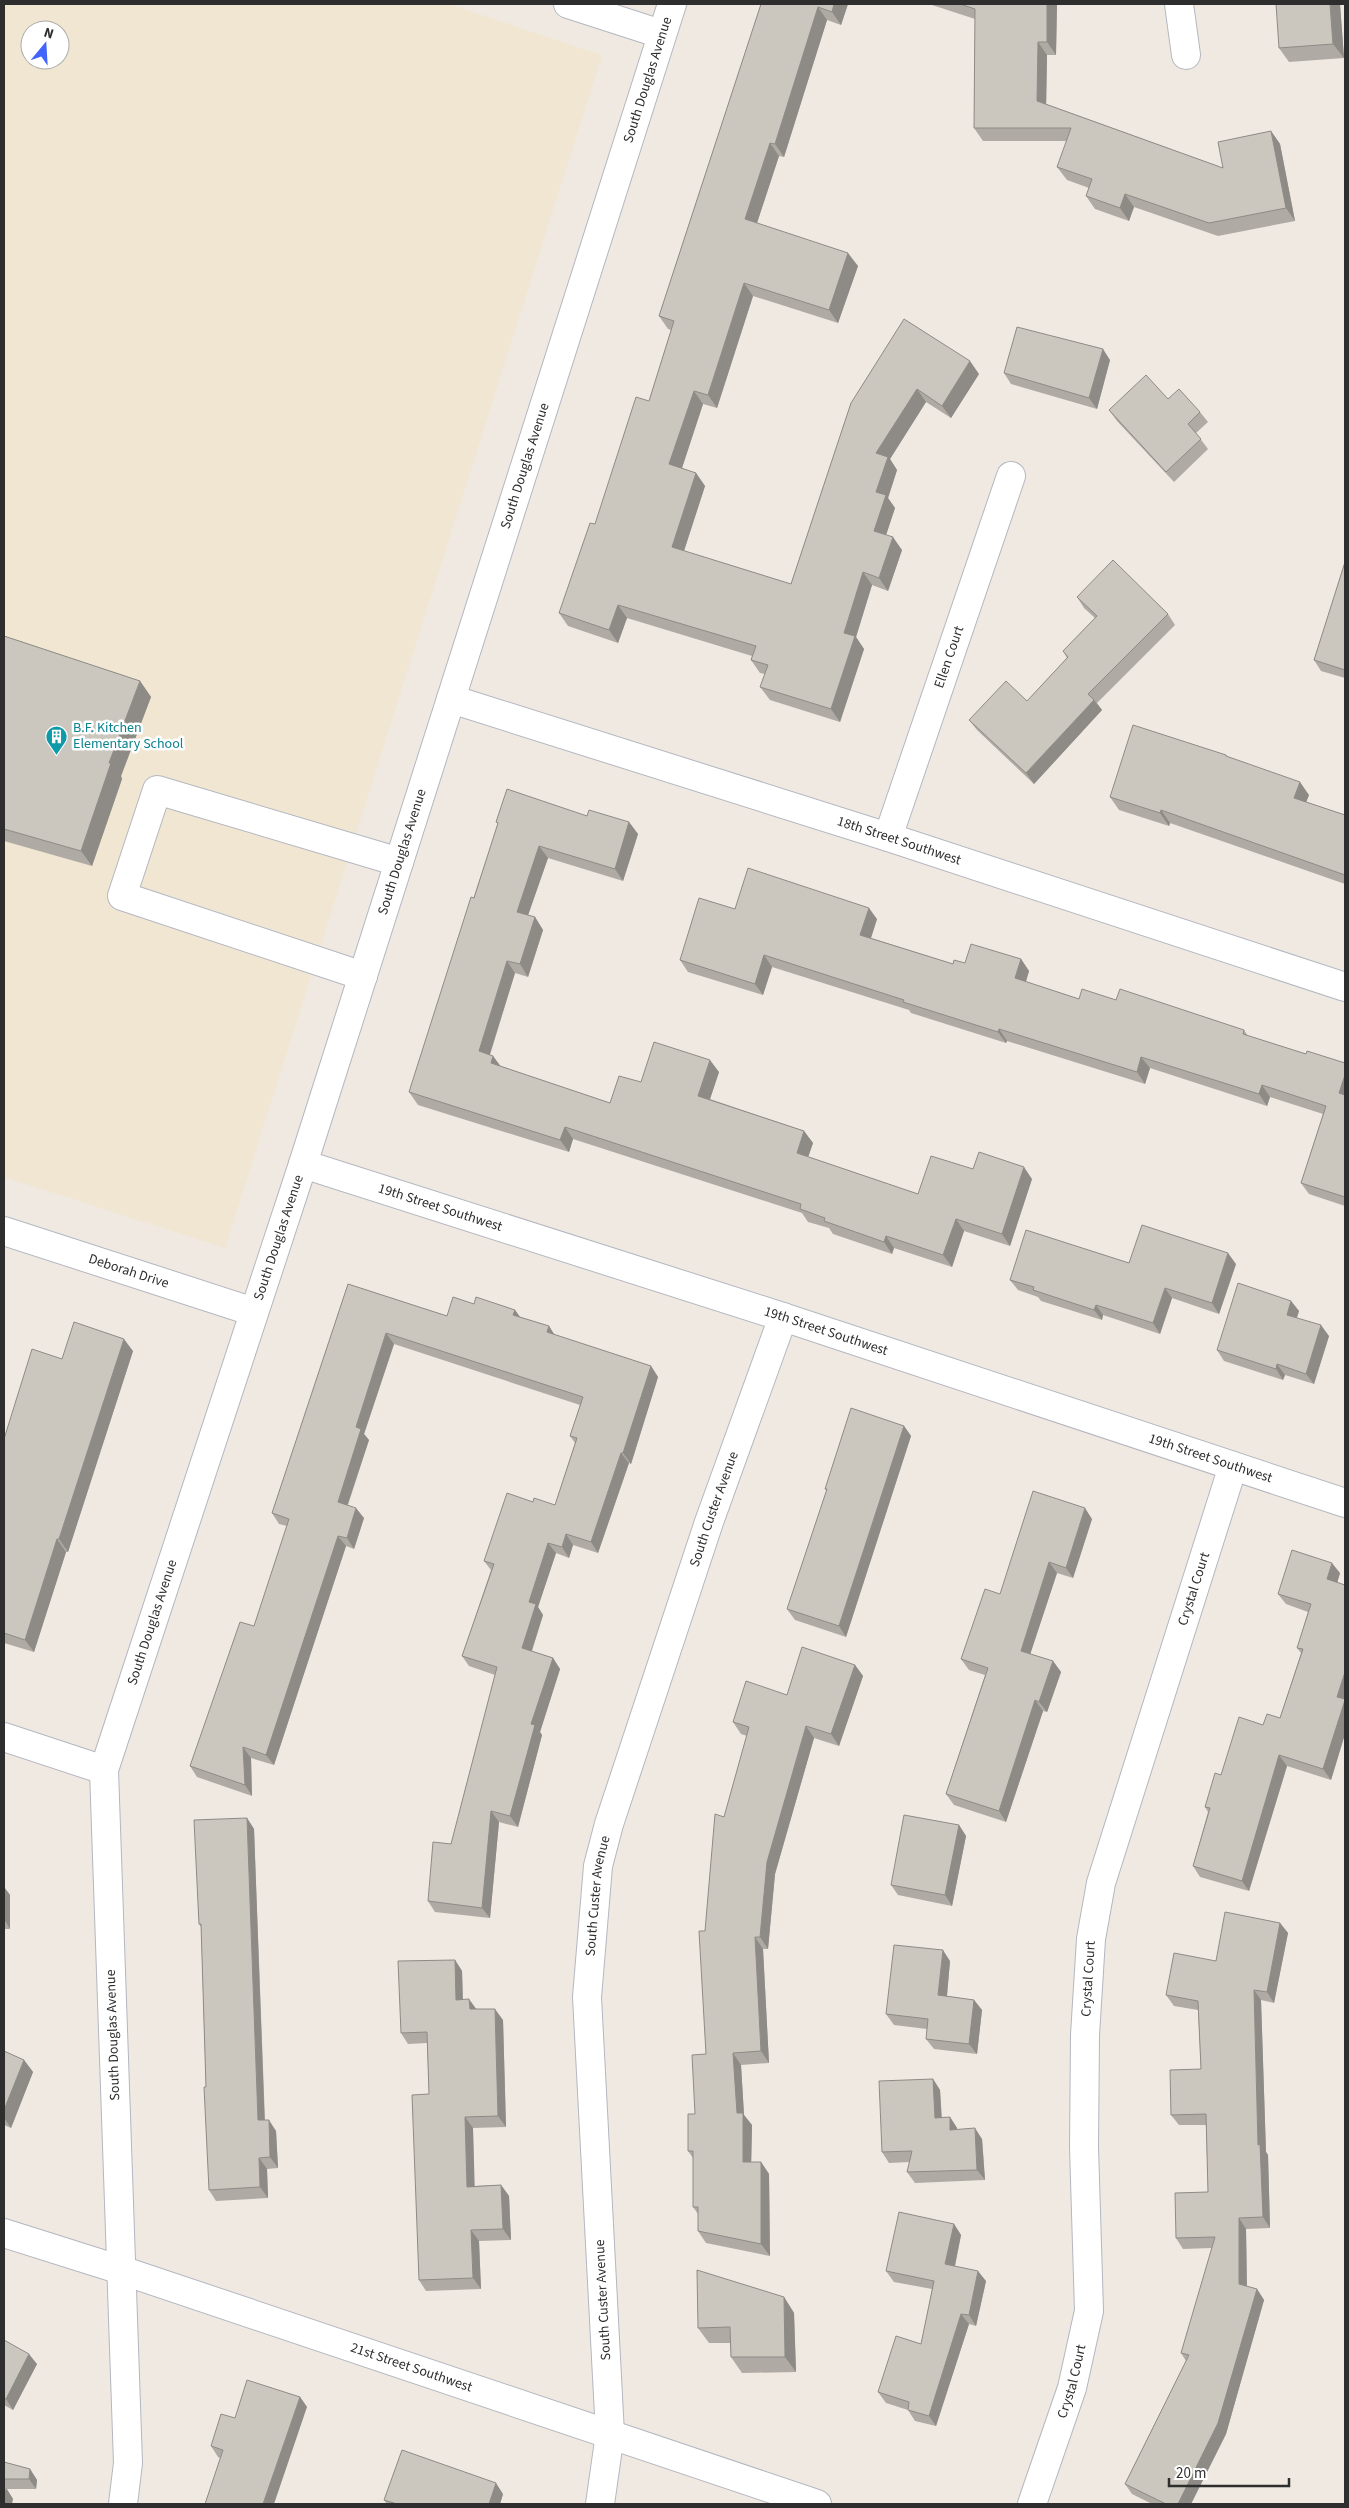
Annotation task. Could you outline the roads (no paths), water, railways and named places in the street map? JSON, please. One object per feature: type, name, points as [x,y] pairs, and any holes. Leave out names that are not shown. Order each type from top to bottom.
[{"type":"street","points":[[568,4],[661,34]]},
{"type":"street","name":"South Douglas Avenue","points":[[122,2504],[128,2463],[104,1770],[304,1164],[672,4]]},
{"type":"street","points":[[1179,4],[1186,55]]},
{"type":"street","name":"Ellen Court","points":[[888,837],[1010,476]]},
{"type":"street","name":"18th Street Southwest","points":[[451,699],[888,837],[1345,987]]},
{"type":"street","points":[[363,976],[122,896],[157,790],[399,862]]},
{"type":"street","name":"19th Street Southwest","points":[[304,1164],[783,1317],[1345,1503]]},
{"type":"street","name":"Deborah Drive","points":[[4,1231],[254,1312]]},
{"type":"street","name":"South Custer Avenue","points":[[600,2504],[610,2434],[588,1997],[598,1866],[609,1824],[709,1522],[783,1317]]},
{"type":"street","name":"Crystal Court","points":[[1032,2504],[1072,2388],[1089,2311],[1084,2147],[1085,2035],[1091,1940],[1101,1883],[1114,1834],[1233,1466]]},
{"type":"street","points":[[4,1737],[104,1770]]},
{"type":"street","name":"21st Street Southwest","points":[[4,2233],[121,2270],[817,2504]]},
{"type":"place","name":"B.F. Kitchen Elementary School","points":[[57,755]]}]
